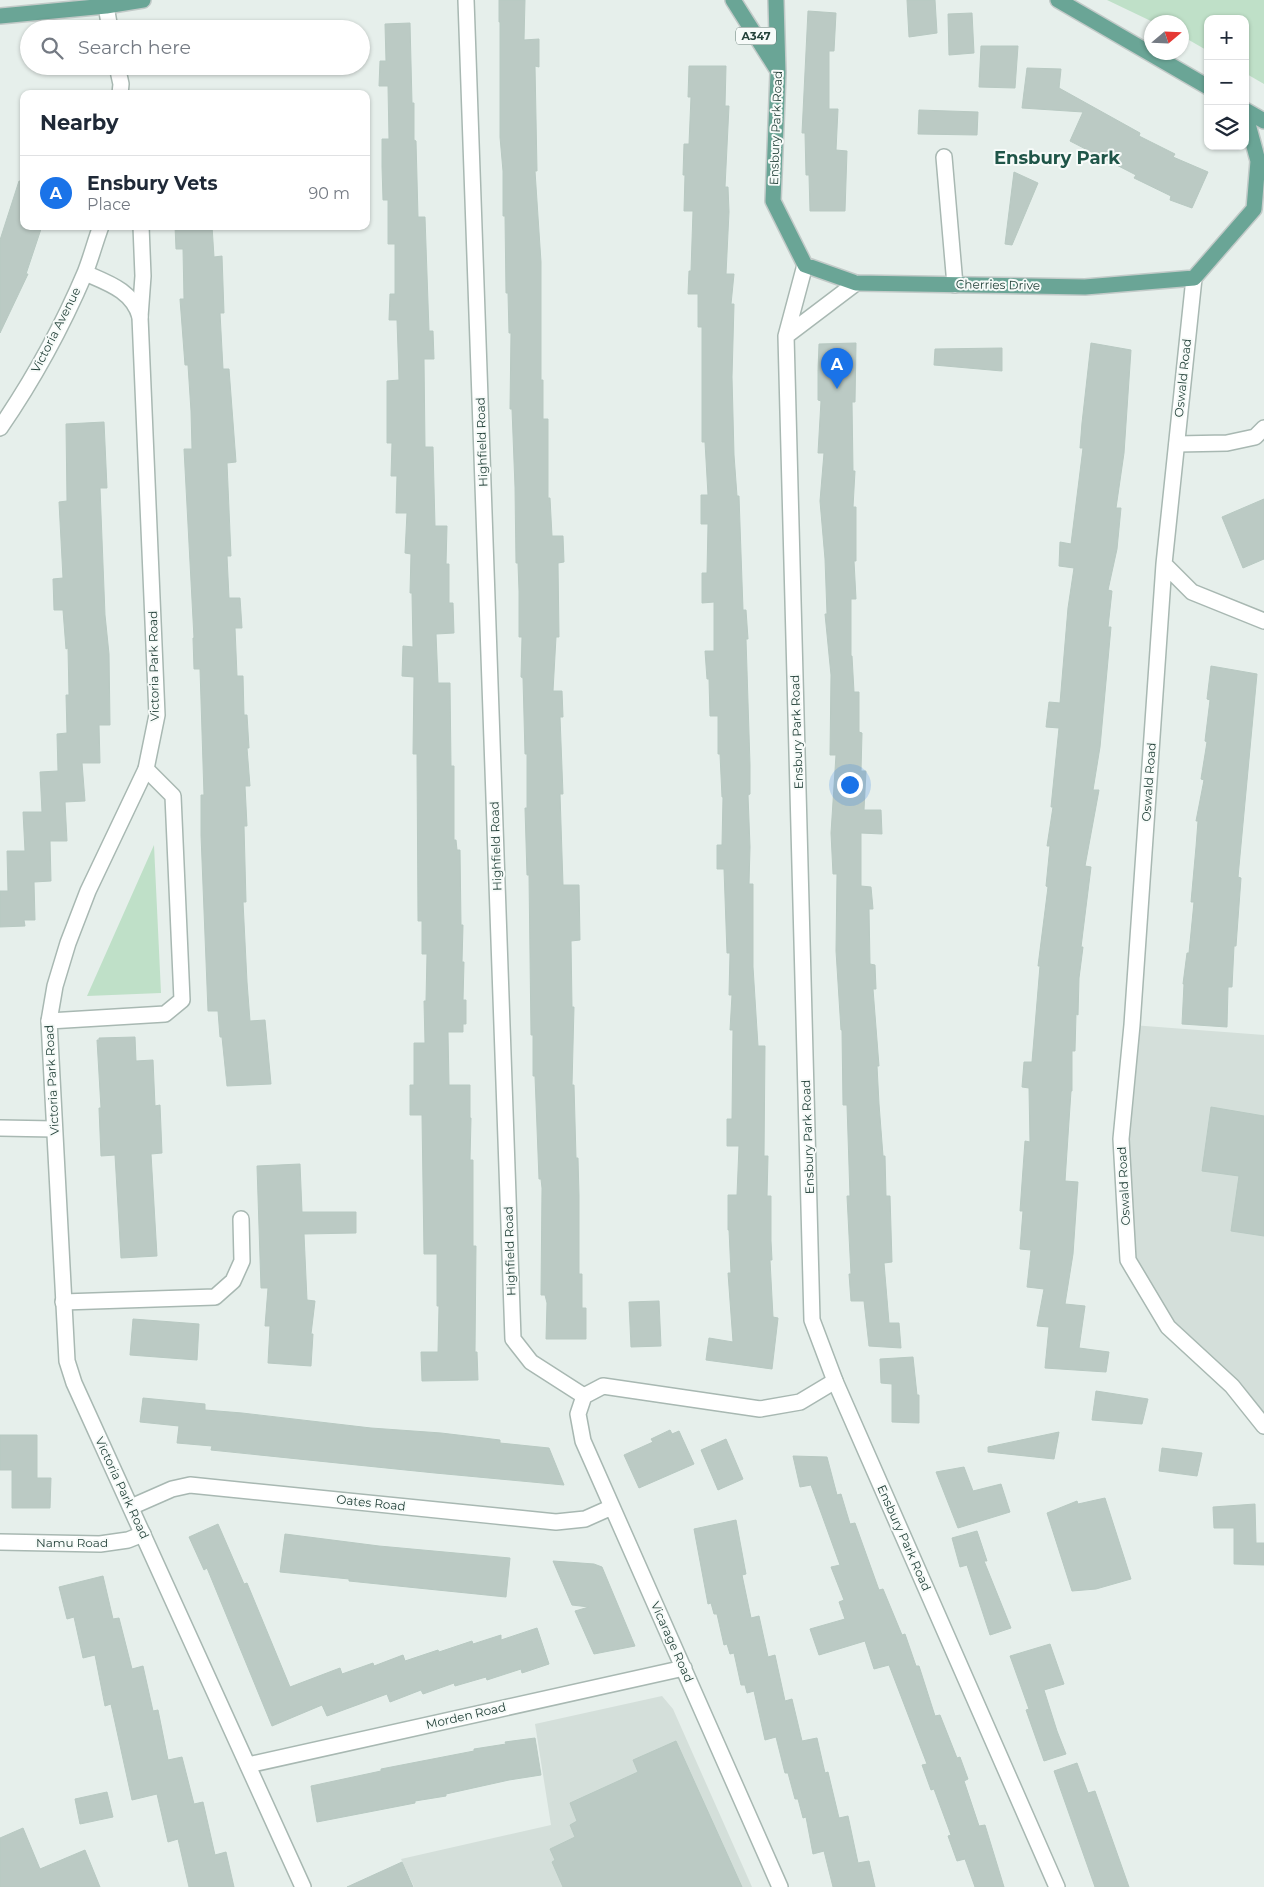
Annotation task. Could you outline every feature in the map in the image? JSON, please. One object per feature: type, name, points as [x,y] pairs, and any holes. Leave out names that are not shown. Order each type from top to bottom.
[{"type":"main road","points":[[0,16],[106,6],[143,0]]},
{"type":"main road","name":"A347","points":[[733,0],[778,73]]},
{"type":"main road","name":"Ensbury Park Road","points":[[776,0],[778,73],[773,201],[805,265]]},
{"type":"main road","points":[[1058,0],[1204,85]]},
{"type":"main road","points":[[1249,113],[1264,121]]},
{"type":"main road","points":[[1194,278],[1259,206],[1258,161],[1249,126]]},
{"type":"main road","name":"Cherries Drive","points":[[805,265],[856,283],[1085,287],[1194,278]]},
{"type":"street","name":"Highfield Road","points":[[466,0],[513,1339],[531,1362],[584,1396]]},
{"type":"street","points":[[106,6],[108,20]]},
{"type":"street","points":[[118,75],[120,90]]},
{"type":"street","points":[[944,157],[955,285]]},
{"type":"street","name":"Victoria Avenue","points":[[0,428],[32,376],[62,321],[85,272],[100,230]]},
{"type":"street","points":[[140,317],[143,276],[141,230]]},
{"type":"street","name":"Ensbury Park Road","points":[[805,265],[786,336],[812,1320],[835,1381],[1057,1887]]},
{"type":"street","name":"Victoria Park Road","points":[[85,272],[123,291],[137,307],[140,317],[157,715],[146,769],[88,892],[68,943],[55,986],[49,1021],[67,1361],[74,1383],[303,1887]]},
{"type":"street","name":"Oswald Road","points":[[1194,278],[1164,564],[1132,1025],[1121,1139],[1128,1260],[1168,1327],[1232,1386],[1264,1426]]},
{"type":"street","points":[[786,336],[856,283]]},
{"type":"street","points":[[1176,444],[1227,443],[1255,436],[1264,428]]},
{"type":"street","points":[[1164,564],[1192,592],[1264,621]]},
{"type":"street","points":[[49,1021],[165,1014],[182,1000],[173,796],[146,769]]},
{"type":"street","points":[[0,1128],[54,1129]]},
{"type":"street","points":[[63,1302],[215,1297],[233,1281],[242,1261],[241,1219]]},
{"type":"street","points":[[584,1396],[603,1386],[760,1409],[800,1402],[835,1381]]},
{"type":"street","name":"Vicarage Road","points":[[584,1396],[578,1414],[583,1442],[780,1887]]},
{"type":"street","name":"Oates Road","points":[[131,1507],[172,1489],[190,1485],[556,1522],[584,1519],[612,1507]]},
{"type":"street","name":"Namu Road","points":[[0,1542],[100,1544],[128,1540],[143,1534]]},
{"type":"street","name":"Morden Road","points":[[248,1765],[684,1668]]},
{"type":"shaded area","points":[[1132,1025],[1264,1035],[1264,1426],[1168,1327],[1128,1260],[1121,1139]]},
{"type":"shaded area","points":[[662,1696],[673,1709],[752,1887],[414,1887],[401,1859],[551,1825],[535,1724]]},
{"type":"green space","points":[[1107,0],[1264,0],[1264,84],[1249,75],[1249,15],[1204,15],[1204,49],[1189,40],[1189,15],[1144,15],[1144,18]]},
{"type":"green space","points":[[154,845],[161,993],[87,996]]},
{"type":"building","points":[[499,0],[525,0],[524,40],[539,39],[539,67],[535,66],[537,171],[535,171],[541,262],[541,380],[543,380],[543,419],[548,419],[548,498],[550,498],[552,536],[563,536],[564,562],[558,563],[559,637],[556,637],[553,691],[562,691],[563,717],[560,717],[563,794],[560,794],[563,885],[579,885],[580,940],[571,941],[572,1007],[574,1007],[572,1085],[574,1085],[576,1158],[578,1158],[579,1274],[582,1274],[582,1308],[586,1308],[586,1339],[546,1339],[547,1303],[545,1295],[541,1295],[542,1188],[541,1179],[539,1179],[535,1076],[533,1076],[533,1035],[531,1035],[529,875],[527,875],[525,808],[527,808],[527,754],[525,754],[523,678],[521,677],[522,637],[519,637],[512,409],[510,409],[511,333],[509,333],[508,293],[506,293],[505,216],[503,216],[503,171],[500,137]]},
{"type":"building","points":[[907,0],[935,0],[937,33],[909,37]]},
{"type":"building","points":[[808,11],[836,13],[834,51],[829,51],[829,109],[838,109],[836,150],[847,151],[845,211],[810,211],[809,175],[806,175],[805,133],[802,133]]},
{"type":"building","points":[[972,13],[974,53],[949,55],[948,14]]},
{"type":"building","points":[[410,23],[418,217],[425,217],[429,331],[433,331],[434,359],[424,359],[425,447],[433,447],[435,526],[447,526],[446,564],[449,564],[449,603],[453,603],[454,633],[436,634],[438,683],[450,683],[451,766],[454,766],[454,840],[456,840],[457,850],[460,850],[461,925],[463,925],[462,962],[464,962],[463,1000],[466,1000],[466,1024],[463,1024],[463,1032],[448,1032],[449,1085],[470,1085],[470,1160],[473,1160],[473,1246],[476,1246],[475,1352],[477,1352],[478,1380],[422,1381],[421,1352],[438,1352],[439,1306],[437,1306],[437,1254],[424,1254],[422,1115],[410,1115],[410,1085],[414,1085],[414,1043],[425,1043],[424,1001],[426,1001],[427,954],[422,954],[422,921],[418,921],[417,754],[413,754],[414,677],[402,676],[403,646],[413,647],[412,593],[410,593],[411,554],[405,553],[407,513],[396,513],[397,476],[391,476],[392,443],[387,443],[387,381],[399,380],[397,320],[389,320],[390,294],[395,294],[395,244],[388,244],[388,200],[383,200],[382,139],[389,139],[388,86],[379,86],[380,61],[386,61],[385,24]]},
{"type":"building","points":[[981,46],[1018,46],[1015,88],[979,87]]},
{"type":"building","points":[[689,66],[726,66],[725,106],[729,106],[725,187],[728,187],[729,212],[726,274],[734,274],[731,304],[734,304],[732,377],[734,455],[737,496],[739,496],[743,610],[746,610],[748,639],[746,639],[750,765],[750,794],[748,795],[749,884],[753,884],[753,967],[758,1046],[765,1046],[764,1156],[768,1156],[767,1196],[771,1196],[772,1260],[770,1260],[773,1317],[778,1318],[772,1369],[706,1360],[709,1338],[733,1342],[728,1273],[731,1273],[728,1195],[737,1195],[739,1146],[727,1146],[727,1119],[732,1119],[733,1030],[730,1030],[732,995],[729,995],[730,953],[727,953],[724,869],[717,869],[717,845],[722,845],[723,797],[720,754],[718,754],[718,716],[710,716],[709,679],[707,679],[705,651],[714,651],[714,602],[702,603],[702,573],[707,573],[708,524],[701,524],[701,495],[708,495],[705,442],[702,442],[702,327],[698,327],[698,294],[688,294],[689,271],[691,271],[693,211],[684,211],[685,175],[683,175],[684,144],[689,144],[691,97],[688,97]]},
{"type":"building","points":[[1027,68],[1061,69],[1059,88],[1140,133],[1139,136],[1175,154],[1173,157],[1208,172],[1192,208],[1170,200],[1171,196],[1134,178],[1136,175],[1070,141],[1083,112],[1022,108]]},
{"type":"building","points":[[919,110],[978,112],[977,135],[918,134]]},
{"type":"building","points":[[1014,172],[1038,183],[1012,245],[1005,244]]},
{"type":"building","points":[[20,181],[20,230],[41,230],[26,274],[28,274],[0,333],[0,240]]},
{"type":"building","points":[[175,230],[212,230],[214,257],[222,256],[224,313],[220,313],[223,369],[229,369],[236,462],[227,463],[231,556],[227,556],[229,598],[240,598],[242,628],[235,628],[237,676],[243,676],[244,715],[247,715],[249,748],[247,748],[250,786],[245,786],[247,826],[244,826],[246,902],[243,902],[247,982],[250,1021],[265,1020],[271,1084],[227,1086],[218,1011],[208,1011],[201,835],[201,795],[204,795],[200,669],[194,669],[184,449],[192,449],[191,411],[188,365],[185,365],[180,299],[184,299],[183,249],[176,249]]},
{"type":"building","points":[[856,343],[855,402],[852,402],[853,471],[855,471],[853,507],[856,507],[856,561],[854,561],[856,599],[851,599],[851,656],[854,692],[859,692],[859,732],[862,733],[861,771],[866,771],[864,810],[881,810],[882,834],[861,833],[861,886],[871,887],[873,909],[869,909],[870,964],[875,965],[876,989],[873,989],[879,1066],[877,1066],[879,1104],[883,1156],[885,1156],[886,1196],[890,1196],[892,1262],[884,1263],[889,1323],[899,1323],[901,1348],[869,1346],[864,1301],[851,1301],[849,1274],[851,1274],[847,1196],[850,1196],[847,1105],[843,1105],[842,1030],[836,951],[837,874],[833,874],[831,833],[836,755],[830,755],[831,675],[825,614],[827,614],[825,559],[820,501],[824,453],[818,453],[821,401],[818,400],[818,371],[819,344]]},
{"type":"building","points":[[1091,343],[1131,350],[1124,453],[1116,508],[1121,508],[1117,549],[1108,590],[1112,591],[1108,627],[1111,627],[1100,747],[1093,790],[1099,790],[1085,866],[1091,867],[1081,947],[1083,947],[1079,978],[1078,1015],[1076,1014],[1075,1051],[1072,1051],[1072,1091],[1065,1181],[1078,1182],[1073,1254],[1065,1304],[1085,1306],[1079,1348],[1109,1352],[1106,1372],[1045,1368],[1049,1327],[1037,1326],[1044,1289],[1027,1287],[1031,1250],[1020,1249],[1023,1211],[1020,1211],[1025,1141],[1030,1142],[1029,1088],[1022,1087],[1024,1062],[1032,1062],[1040,966],[1038,966],[1048,887],[1046,886],[1050,846],[1047,846],[1053,807],[1051,807],[1059,728],[1046,727],[1049,702],[1060,703],[1068,608],[1074,568],[1059,566],[1060,542],[1071,544],[1083,448],[1080,448]]},
{"type":"building","points":[[1002,348],[1002,371],[934,365],[935,349]]},
{"type":"building","points":[[104,422],[107,488],[100,488],[105,615],[109,654],[110,725],[99,725],[100,763],[82,763],[85,801],[65,802],[67,841],[50,841],[51,881],[34,882],[35,920],[24,920],[25,926],[0,927],[0,891],[8,891],[7,851],[25,851],[23,812],[42,812],[40,772],[58,771],[57,734],[67,733],[66,695],[69,695],[68,648],[66,649],[63,610],[54,610],[53,579],[63,578],[59,502],[67,501],[66,424]]},
{"type":"building","points":[[1264,499],[1264,559],[1243,568],[1222,517]]},
{"type":"building","points":[[1211,666],[1257,674],[1238,877],[1241,878],[1236,946],[1234,946],[1232,987],[1228,987],[1227,1027],[1182,1024],[1183,984],[1187,953],[1189,953],[1194,902],[1191,902],[1198,821],[1196,821],[1204,780],[1201,779],[1207,742],[1205,741],[1210,700],[1207,699]]},
{"type":"building","points":[[135,1037],[136,1061],[153,1060],[155,1106],[160,1105],[162,1153],[151,1154],[157,1256],[121,1258],[115,1155],[101,1156],[99,1108],[101,1108],[97,1040],[99,1038]]},
{"type":"building","points":[[1211,1107],[1264,1116],[1264,1236],[1231,1231],[1239,1176],[1202,1171]]},
{"type":"building","points":[[300,1164],[302,1212],[356,1212],[356,1233],[304,1234],[307,1300],[315,1301],[311,1334],[313,1334],[311,1366],[268,1363],[270,1326],[265,1326],[268,1288],[261,1288],[257,1166]]},
{"type":"building","points":[[659,1301],[661,1346],[631,1347],[629,1302]]},
{"type":"building","points":[[133,1319],[199,1324],[197,1360],[130,1355]]},
{"type":"building","points":[[913,1357],[917,1395],[919,1395],[919,1423],[892,1422],[892,1384],[881,1383],[880,1359]]},
{"type":"building","points":[[1096,1391],[1148,1399],[1142,1424],[1092,1420]]},
{"type":"building","points":[[143,1398],[205,1404],[205,1410],[371,1428],[441,1433],[500,1440],[500,1443],[549,1448],[564,1485],[211,1450],[212,1446],[177,1443],[179,1426],[140,1422]]},
{"type":"building","points":[[670,1430],[672,1434],[679,1431],[694,1464],[639,1488],[624,1455],[653,1442],[651,1439]]},
{"type":"building","points":[[1059,1432],[1054,1459],[988,1452],[988,1447]]},
{"type":"building","points":[[0,1435],[37,1435],[37,1478],[51,1478],[50,1508],[12,1508],[12,1470],[0,1470]]},
{"type":"building","points":[[726,1439],[743,1479],[718,1490],[701,1450]]},
{"type":"building","points":[[1162,1448],[1202,1453],[1197,1476],[1159,1471]]},
{"type":"building","points":[[793,1456],[827,1457],[837,1495],[841,1494],[850,1524],[855,1523],[879,1590],[883,1589],[902,1635],[905,1634],[916,1666],[919,1666],[935,1716],[940,1715],[957,1758],[960,1757],[968,1779],[964,1781],[979,1826],[985,1825],[1004,1887],[975,1887],[965,1859],[957,1861],[948,1836],[951,1835],[934,1789],[931,1790],[922,1765],[927,1764],[889,1665],[874,1669],[865,1641],[819,1655],[810,1629],[845,1619],[839,1602],[844,1600],[831,1567],[840,1565],[811,1485],[800,1487]]},
{"type":"building","points":[[964,1467],[973,1491],[1001,1484],[1010,1512],[958,1528],[936,1472]]},
{"type":"building","points":[[1105,1498],[1131,1579],[1096,1589],[1072,1591],[1047,1513],[1077,1501],[1078,1504]]},
{"type":"building","points":[[1255,1504],[1256,1543],[1264,1543],[1264,1565],[1234,1564],[1234,1528],[1214,1528],[1213,1507]]},
{"type":"building","points":[[736,1520],[746,1574],[742,1575],[751,1618],[759,1616],[768,1657],[775,1655],[785,1701],[792,1699],[802,1741],[817,1738],[825,1773],[828,1772],[839,1818],[848,1816],[858,1863],[869,1861],[875,1887],[833,1887],[824,1851],[813,1854],[806,1817],[803,1818],[798,1799],[795,1799],[788,1773],[785,1773],[776,1737],[765,1740],[754,1691],[747,1693],[745,1685],[741,1685],[734,1653],[730,1654],[727,1644],[724,1645],[717,1614],[714,1614],[711,1603],[708,1604],[694,1529]]},
{"type":"building","points":[[218,1524],[244,1584],[247,1583],[290,1687],[340,1668],[342,1674],[373,1663],[374,1666],[403,1655],[405,1661],[472,1641],[473,1644],[501,1635],[501,1640],[537,1628],[549,1664],[522,1673],[521,1669],[487,1680],[486,1677],[455,1686],[454,1683],[423,1694],[421,1690],[390,1702],[387,1694],[327,1716],[322,1705],[272,1726],[207,1568],[204,1570],[189,1537]]},
{"type":"building","points":[[977,1531],[987,1561],[984,1561],[1011,1628],[990,1635],[967,1565],[960,1567],[952,1538]]},
{"type":"building","points":[[285,1534],[379,1546],[510,1558],[506,1597],[280,1572]]},
{"type":"building","points":[[553,1561],[594,1564],[602,1567],[635,1646],[594,1654],[575,1611],[589,1607],[572,1605]]},
{"type":"building","points":[[103,1576],[113,1619],[119,1618],[132,1669],[143,1666],[153,1711],[158,1710],[168,1760],[182,1757],[194,1804],[203,1802],[215,1855],[226,1852],[234,1887],[189,1887],[178,1839],[168,1842],[157,1794],[132,1800],[111,1704],[105,1706],[95,1655],[83,1658],[74,1617],[67,1619],[59,1587]]},
{"type":"building","points":[[1050,1644],[1064,1684],[1044,1690],[1066,1754],[1044,1761],[1026,1710],[1029,1709],[1010,1656]]},
{"type":"building","points":[[535,1738],[541,1775],[509,1780],[446,1794],[446,1796],[415,1801],[415,1803],[317,1822],[311,1786],[381,1771],[381,1769],[506,1744],[505,1742]]},
{"type":"building","points":[[676,1741],[742,1887],[563,1887],[552,1862],[555,1860],[550,1849],[575,1837],[570,1825],[577,1821],[570,1803],[638,1772],[633,1760]]},
{"type":"building","points":[[1077,1763],[1088,1793],[1095,1791],[1129,1887],[1095,1887],[1054,1771]]},
{"type":"building","points":[[107,1792],[113,1817],[80,1824],[75,1799]]},
{"type":"building","points":[[23,1828],[40,1869],[85,1850],[100,1887],[0,1887],[0,1838]]},
{"type":"building","points":[[402,1862],[413,1887],[347,1887]]},
{"type":"place","name":"Ensbury Vets","points":[[837,389]]},
{"type":"district","name":"Ensbury Park","points":[[1057,158]]}]
